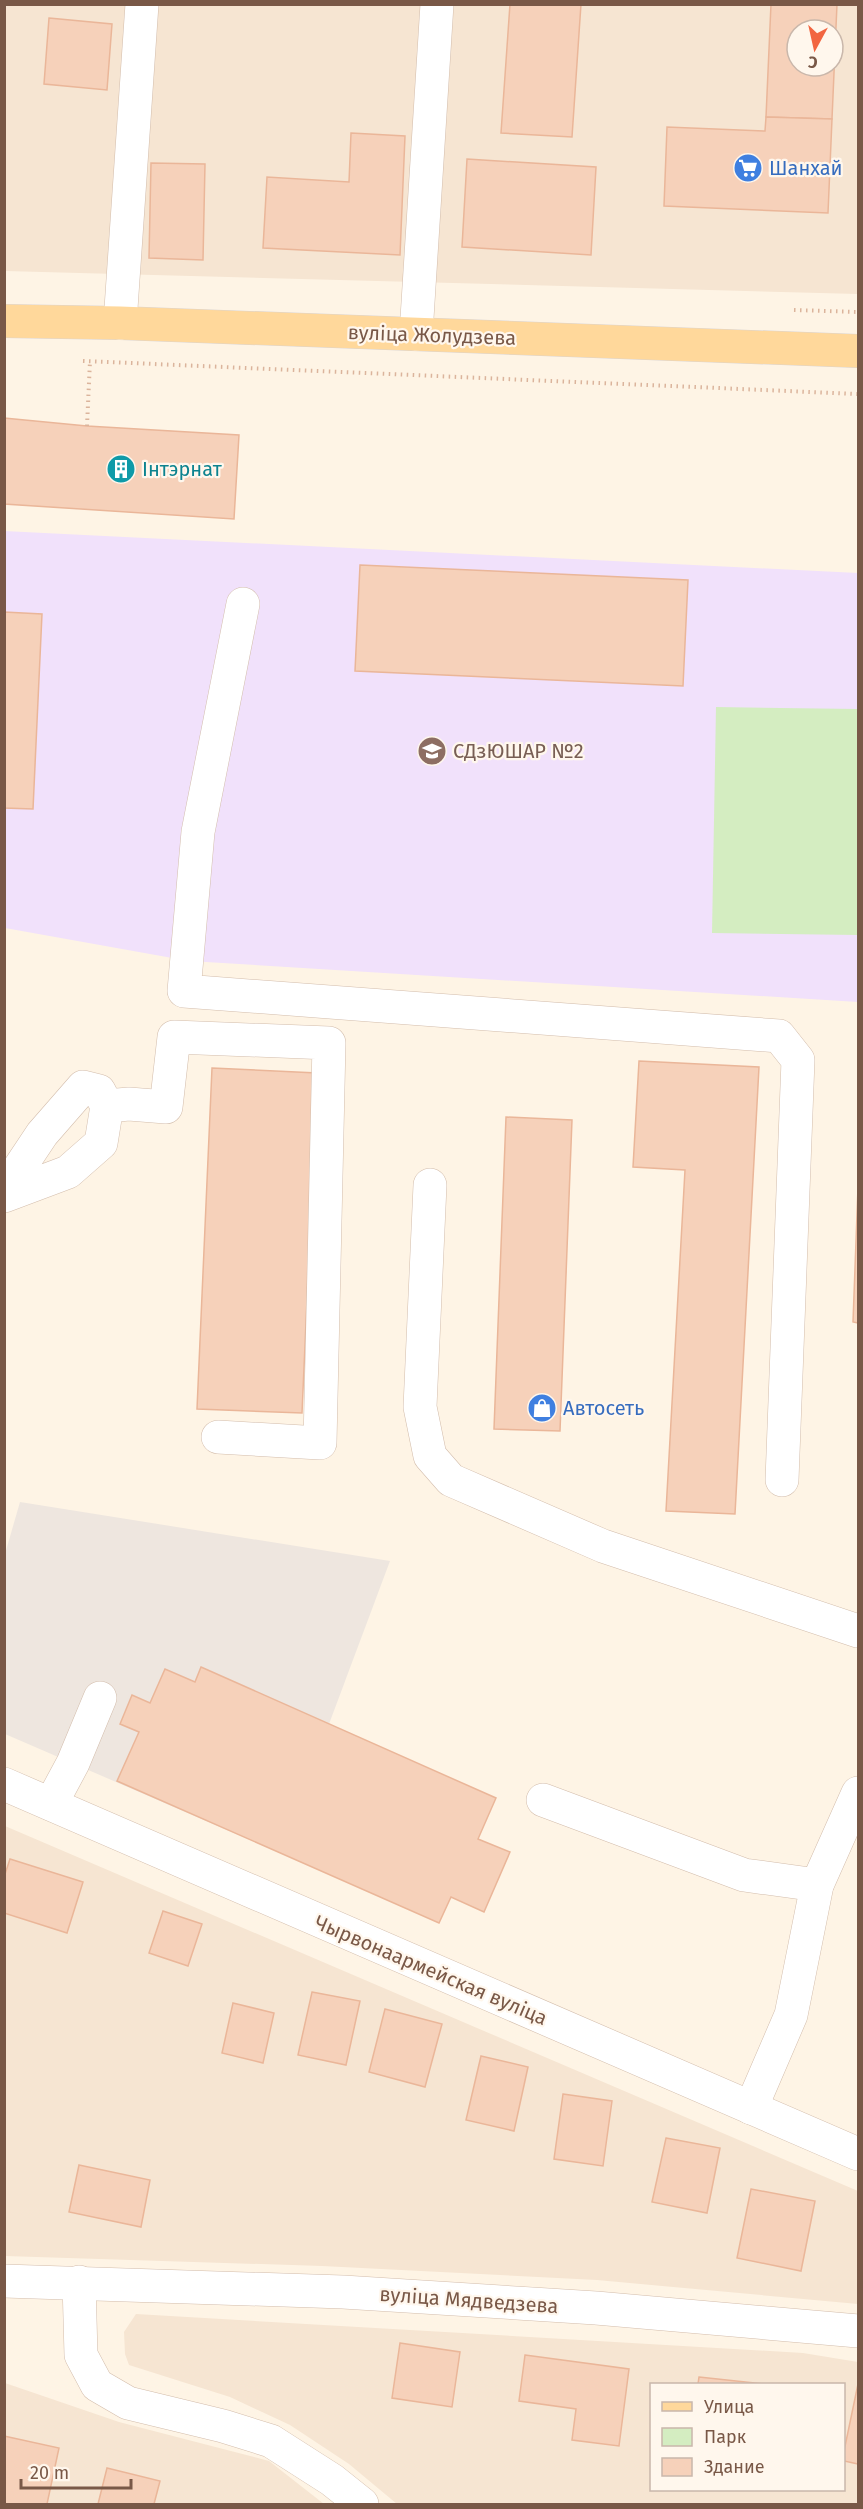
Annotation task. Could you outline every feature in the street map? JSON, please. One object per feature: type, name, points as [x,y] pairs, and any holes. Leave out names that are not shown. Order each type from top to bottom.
[{"type":"main road","name":"вуліца Жолудзева","points":[[4,321],[120,323],[858,351]]},
{"type":"street","points":[[120,323],[142,4]]},
{"type":"street","points":[[416,334],[436,4]]},
{"type":"street","points":[[243,604],[198,832],[184,991],[779,1036],[798,1060],[782,1480]]},
{"type":"street","points":[[107,1106],[129,1104],[166,1107],[174,1036],[329,1043],[320,1443],[218,1437]]},
{"type":"street","points":[[4,1191],[42,1134],[83,1087],[99,1091],[107,1106],[101,1143],[68,1172],[4,1196]]},
{"type":"street","points":[[430,1185],[420,1407],[430,1456],[451,1480],[603,1546],[858,1631]]},
{"type":"street","points":[[51,1804],[73,1763],[100,1698]]},
{"type":"street","name":"Чырвонаармейская вуліца","points":[[4,1784],[858,2154]]},
{"type":"street","points":[[751,2109],[791,2015],[817,1884],[858,1793]]},
{"type":"street","points":[[543,1800],[744,1875],[817,1884]]},
{"type":"street","name":"вуліца Мядведзева","points":[[4,2281],[343,2292],[596,2308],[858,2331]]},
{"type":"street","points":[[79,2282],[81,2355],[97,2385],[128,2403],[223,2426],[271,2441],[333,2480],[362,2505]]},
{"type":"path","points":[[79,360],[858,394]]},
{"type":"path","points":[[87,426],[90,361]]},
{"type":"shaded area","points":[[5,5],[858,5],[858,294],[5,271]]},
{"type":"shaded area","name":"СДзЮШАР №2","points":[[4,531],[858,573],[858,1002],[189,961],[5,928]]},
{"type":"shaded area","points":[[20,1502],[390,1561],[329,1724],[271,1849],[5,1734],[5,1554]]},
{"type":"shaded area","points":[[5,1826],[858,2191],[858,2304],[597,2280],[322,2266],[5,2256]]},
{"type":"shaded area","points":[[136,2314],[803,2353],[858,2362],[858,2504],[397,2504],[349,2464],[290,2425],[230,2397],[129,2365],[125,2354],[124,2332]]},
{"type":"shaded area","points":[[5,2383],[119,2422],[269,2461],[324,2504],[5,2504]]},
{"type":"green space","points":[[716,707],[858,709],[858,935],[712,933]]},
{"type":"building","points":[[510,4],[581,4],[572,137],[501,133]]},
{"type":"building","points":[[771,4],[837,4],[836,18],[785,18],[785,78],[834,78],[832,119],[766,117]]},
{"type":"building","points":[[49,18],[112,24],[107,90],[44,84]]},
{"type":"building","name":"Шанхай","points":[[766,117],[832,119],[828,213],[664,206],[667,127],[765,131]]},
{"type":"building","points":[[351,133],[405,136],[400,255],[263,248],[267,177],[349,182]]},
{"type":"building","points":[[467,159],[596,167],[591,255],[462,247]]},
{"type":"building","points":[[151,163],[205,164],[203,260],[149,258]]},
{"type":"building","name":"Інтэрнат","points":[[4,418],[87,426],[239,435],[234,519],[4,504]]},
{"type":"building","points":[[360,565],[688,580],[683,686],[355,671]]},
{"type":"building","points":[[4,612],[42,614],[33,809],[4,808]]},
{"type":"building","points":[[639,1061],[759,1067],[735,1514],[666,1511],[685,1170],[633,1167]]},
{"type":"building","points":[[212,1068],[317,1073],[302,1413],[197,1409]]},
{"type":"building","points":[[506,1117],[572,1120],[560,1431],[494,1429]]},
{"type":"building","points":[[858,1187],[858,1323],[853,1322]]},
{"type":"building","points":[[201,1667],[496,1798],[478,1839],[510,1852],[484,1912],[451,1897],[439,1923],[117,1781],[139,1732],[120,1724],[132,1695],[150,1703],[165,1669],[195,1682]]},
{"type":"building","points":[[10,1859],[83,1882],[67,1933],[4,1913],[4,1877]]},
{"type":"building","points":[[163,1911],[202,1924],[188,1966],[149,1953]]},
{"type":"building","points":[[312,1992],[360,2001],[346,2065],[298,2055]]},
{"type":"building","points":[[233,2003],[274,2013],[263,2063],[222,2053]]},
{"type":"building","points":[[385,2009],[442,2024],[425,2087],[369,2072]]},
{"type":"building","points":[[481,2056],[528,2067],[514,2131],[466,2120]]},
{"type":"building","points":[[563,2094],[612,2101],[603,2166],[554,2159]]},
{"type":"building","points":[[666,2138],[720,2148],[707,2213],[652,2202]]},
{"type":"building","points":[[79,2165],[150,2180],[141,2227],[69,2212]]},
{"type":"building","points":[[751,2189],[815,2201],[801,2271],[737,2258]]},
{"type":"building","points":[[400,2343],[460,2352],[452,2407],[392,2398]]},
{"type":"building","points":[[525,2355],[629,2369],[619,2446],[572,2440],[576,2409],[519,2401]]},
{"type":"building","points":[[699,2377],[756,2383],[698,2383]]},
{"type":"building","points":[[858,2384],[858,2464],[845,2461],[845,2446]]},
{"type":"building","points":[[4,2436],[59,2448],[47,2504],[4,2504]]},
{"type":"building","points":[[107,2468],[160,2481],[154,2504],[98,2504]]},
{"type":"place","name":"Шанхай","points":[[748,168]]},
{"type":"place","name":"Інтэрнат","points":[[121,469]]},
{"type":"place","name":"СДзЮШАР №2","points":[[432,751]]},
{"type":"place","name":"Автосеть","points":[[542,1408]]}]
